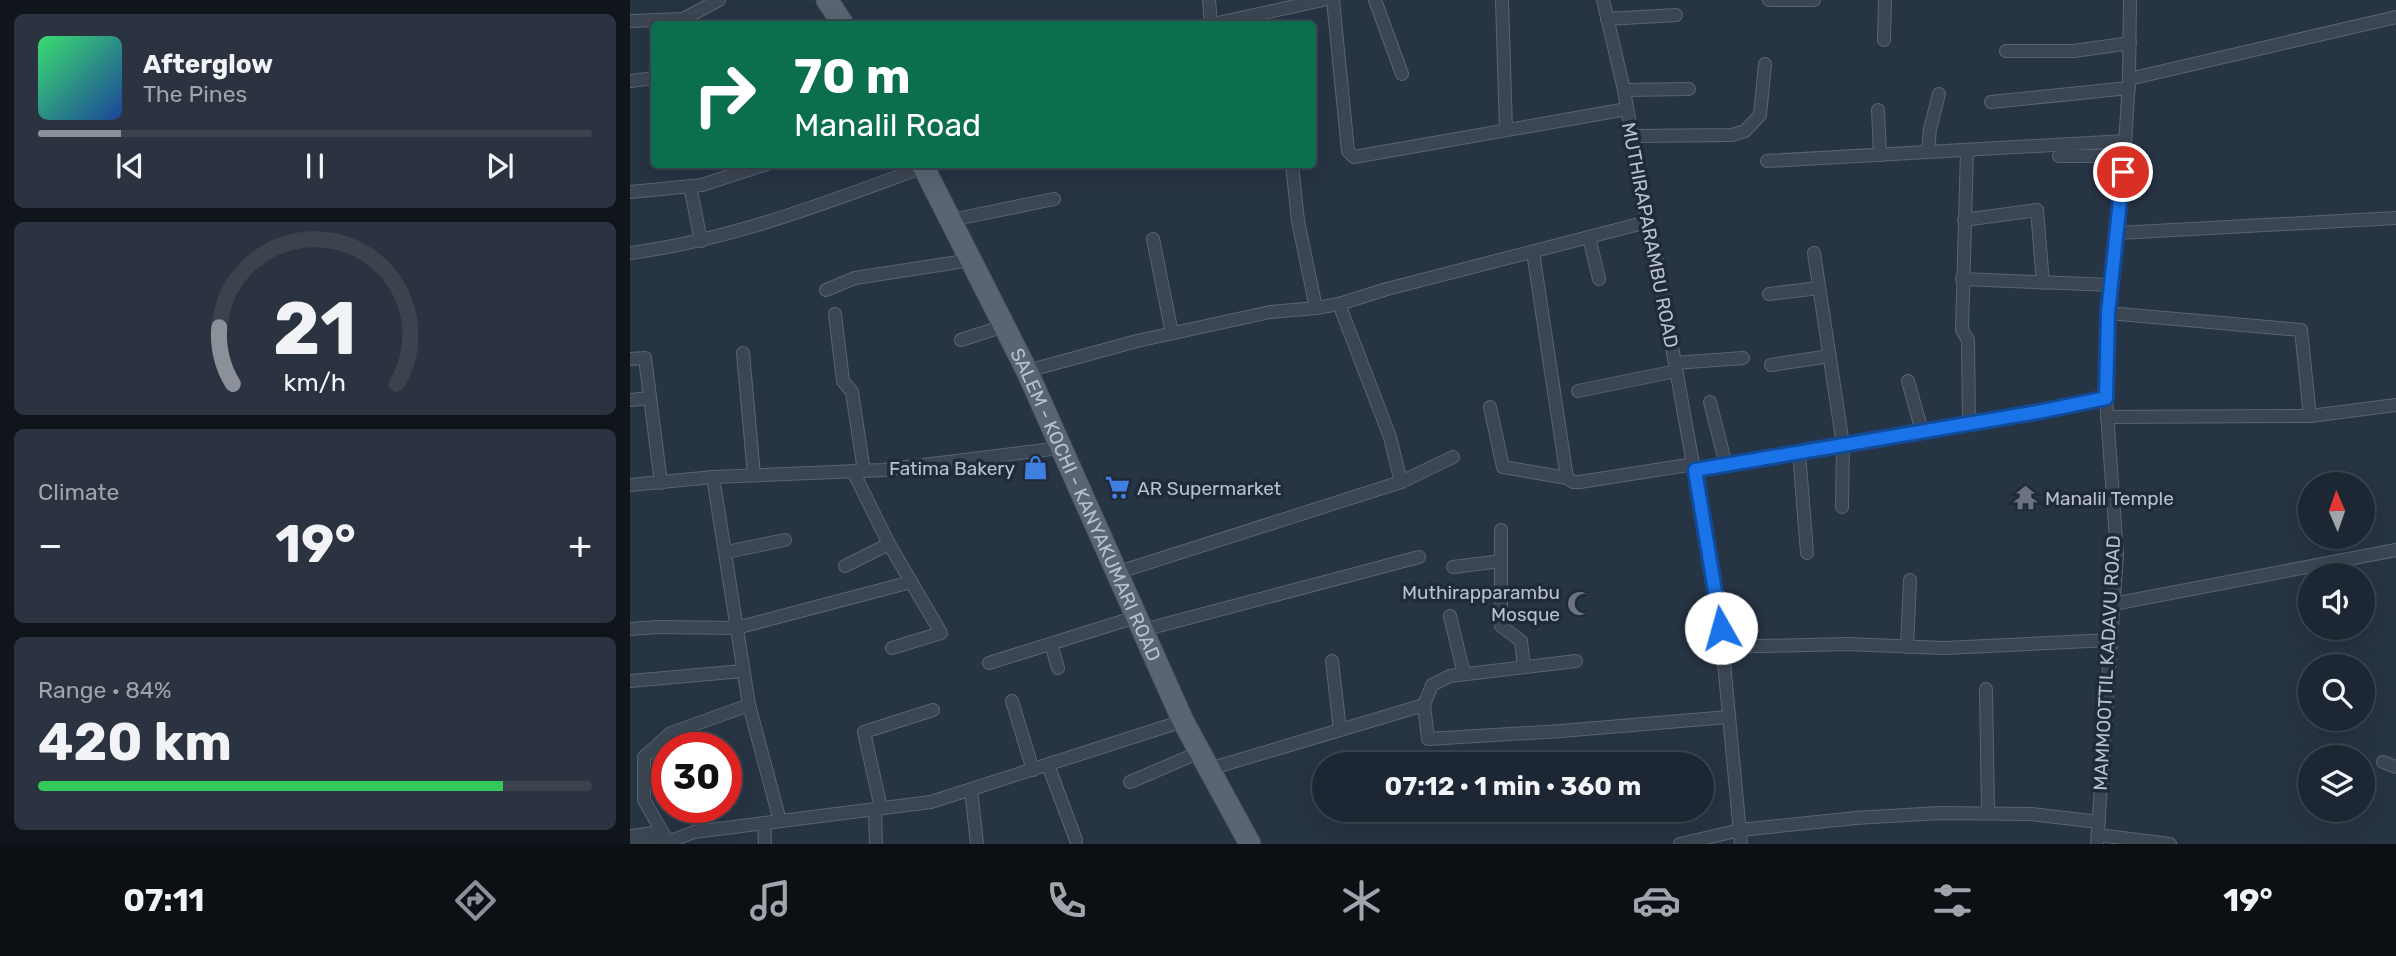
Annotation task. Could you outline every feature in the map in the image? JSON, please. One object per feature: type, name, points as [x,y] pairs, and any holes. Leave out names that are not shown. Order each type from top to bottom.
[{"type":"main road","points":[[827,0],[841,21]]},
{"type":"main road","name":"SALEM - KOCHI - KANYAKUMARI ROAD","points":[[924,168],[1027,371],[1183,721],[1250,844]]},
{"type":"street","points":[[688,21],[719,0]]},
{"type":"street","points":[[1209,0],[1212,21]]},
{"type":"street","points":[[1226,21],[1323,0]]},
{"type":"street","points":[[1333,0],[1348,151],[1354,157],[1627,109]]},
{"type":"street","points":[[1375,0],[1402,74]]},
{"type":"street","points":[[1502,0],[1506,130]]},
{"type":"street","name":"MUTHIRAPARAMBU ROAD","points":[[1603,0],[1624,90],[1647,222],[1655,252],[1719,609],[1727,717],[1741,844]]},
{"type":"street","points":[[1769,0],[1814,0]]},
{"type":"street","points":[[1884,40],[1885,0]]},
{"type":"street","name":"MAMMOOTTIL KADAVU ROAD","points":[[2098,834],[2117,554],[2107,417],[2100,400],[2124,156],[2129,84],[2130,0]]},
{"type":"street","points":[[1607,19],[1676,15]]},
{"type":"street","points":[[1991,102],[2129,84],[2396,17]]},
{"type":"street","points":[[630,21],[651,21]]},
{"type":"street","points":[[2006,51],[2074,51],[2130,43]]},
{"type":"street","points":[[1632,136],[1732,135],[1745,131],[1760,115],[1765,64]]},
{"type":"street","points":[[630,81],[651,78]]},
{"type":"street","points":[[1624,90],[1689,89]]},
{"type":"street","points":[[1928,151],[1930,129],[1939,94]]},
{"type":"street","points":[[1878,110],[1880,155]]},
{"type":"street","points":[[1767,161],[2125,141]]},
{"type":"street","points":[[1968,150],[1962,330],[1968,341],[1969,423]]},
{"type":"street","points":[[2059,156],[2124,156]]},
{"type":"street","points":[[630,253],[701,241],[786,217],[918,168]]},
{"type":"street","points":[[1292,168],[1298,221],[1316,309]]},
{"type":"street","points":[[630,192],[691,186],[731,170]]},
{"type":"street","points":[[691,186],[701,241]]},
{"type":"street","points":[[951,220],[1054,199]]},
{"type":"street","points":[[1964,220],[2036,210],[2043,283]]},
{"type":"street","points":[[2118,233],[2396,218]]},
{"type":"street","points":[[1027,371],[1172,333],[1270,312],[1316,309],[1339,304],[1387,289],[1647,222]]},
{"type":"street","points":[[1589,237],[1600,279]]},
{"type":"street","points":[[1153,239],[1172,333]]},
{"type":"street","points":[[1533,252],[1567,478]]},
{"type":"street","points":[[1814,253],[1843,445],[1842,507]]},
{"type":"street","points":[[826,290],[855,278],[971,260]]},
{"type":"street","points":[[1962,279],[2111,285]]},
{"type":"street","points":[[1769,294],[1819,288]]},
{"type":"street","points":[[1339,304],[1390,437],[1401,482]]},
{"type":"street","points":[[2108,313],[2301,330],[2310,416]]},
{"type":"street","points":[[835,314],[843,381],[852,391],[859,471],[890,544],[940,633],[892,648]]},
{"type":"street","points":[[961,340],[1004,326]]},
{"type":"street","points":[[743,353],[754,475]]},
{"type":"street","points":[[1771,365],[1830,356]]},
{"type":"street","points":[[630,359],[645,358],[661,483]]},
{"type":"street","points":[[1578,391],[1675,367],[1743,358]]},
{"type":"street","points":[[1908,381],[1922,431]]},
{"type":"street","points":[[630,400],[650,398]]},
{"type":"street","points":[[1490,407],[1503,467],[1580,482],[1726,465],[2100,400]]},
{"type":"street","points":[[1710,402],[1726,465]]},
{"type":"street","points":[[2107,417],[2310,416],[2396,405]]},
{"type":"street","points":[[630,485],[713,477],[859,471],[1060,448]]},
{"type":"street","points":[[1800,452],[1807,553]]},
{"type":"street","points":[[1116,573],[1401,482],[1453,457]]},
{"type":"street","points":[[713,477],[749,705],[780,821]]},
{"type":"street","points":[[1502,530],[1502,626],[1521,641],[1524,667]]},
{"type":"street","points":[[726,552],[785,540]]},
{"type":"street","points":[[845,566],[890,544]]},
{"type":"street","points":[[2113,604],[2396,550]]},
{"type":"street","points":[[989,663],[1051,644],[1419,557]]},
{"type":"street","points":[[1453,567],[1501,561]]},
{"type":"street","points":[[1907,647],[1910,580]]},
{"type":"street","points":[[630,629],[658,626],[736,628],[911,582]]},
{"type":"street","points":[[1450,616],[1464,674]]},
{"type":"street","points":[[1722,647],[1848,644],[1944,648],[2111,640]]},
{"type":"street","points":[[1051,644],[1058,668]]},
{"type":"street","points":[[1332,661],[1340,730]]},
{"type":"street","points":[[1576,661],[1450,676],[1432,685],[1424,705],[1428,740],[1561,732],[1727,717]]},
{"type":"street","points":[[630,681],[743,671]]},
{"type":"street","points":[[1986,689],[1988,812]]},
{"type":"street","points":[[1012,701],[1032,770]]},
{"type":"street","points":[[666,839],[644,800],[644,757],[671,733],[749,705]]},
{"type":"street","points":[[1130,782],[1205,761],[1340,730],[1424,705]]},
{"type":"street","points":[[876,844],[878,809],[864,732],[933,710]]},
{"type":"street","points":[[635,844],[764,822],[931,802],[1183,721]]},
{"type":"street","points":[[2383,762],[2396,767]]},
{"type":"street","points":[[1048,765],[1076,839]]},
{"type":"street","points":[[971,790],[977,844]]},
{"type":"street","points":[[1680,844],[1740,830],[1856,818],[1988,812],[2031,814],[2098,834],[2170,844]]},
{"type":"street","points":[[764,822],[765,844]]},
{"type":"street","points":[[630,836],[666,839]]},
{"type":"place","name":"Fatima Bakery","points":[[1035,468]]},
{"type":"place","name":"AR Supermarket","points":[[1117,488]]},
{"type":"place","name":"Manalil Temple","points":[[2025,498]]},
{"type":"place","name":"Muthirapparambu Mosque","points":[[1580,603]]},
{"type":"route","points":[[1721,628],[1695,470],[2106,398],[2108,313],[2123,172]]}]
